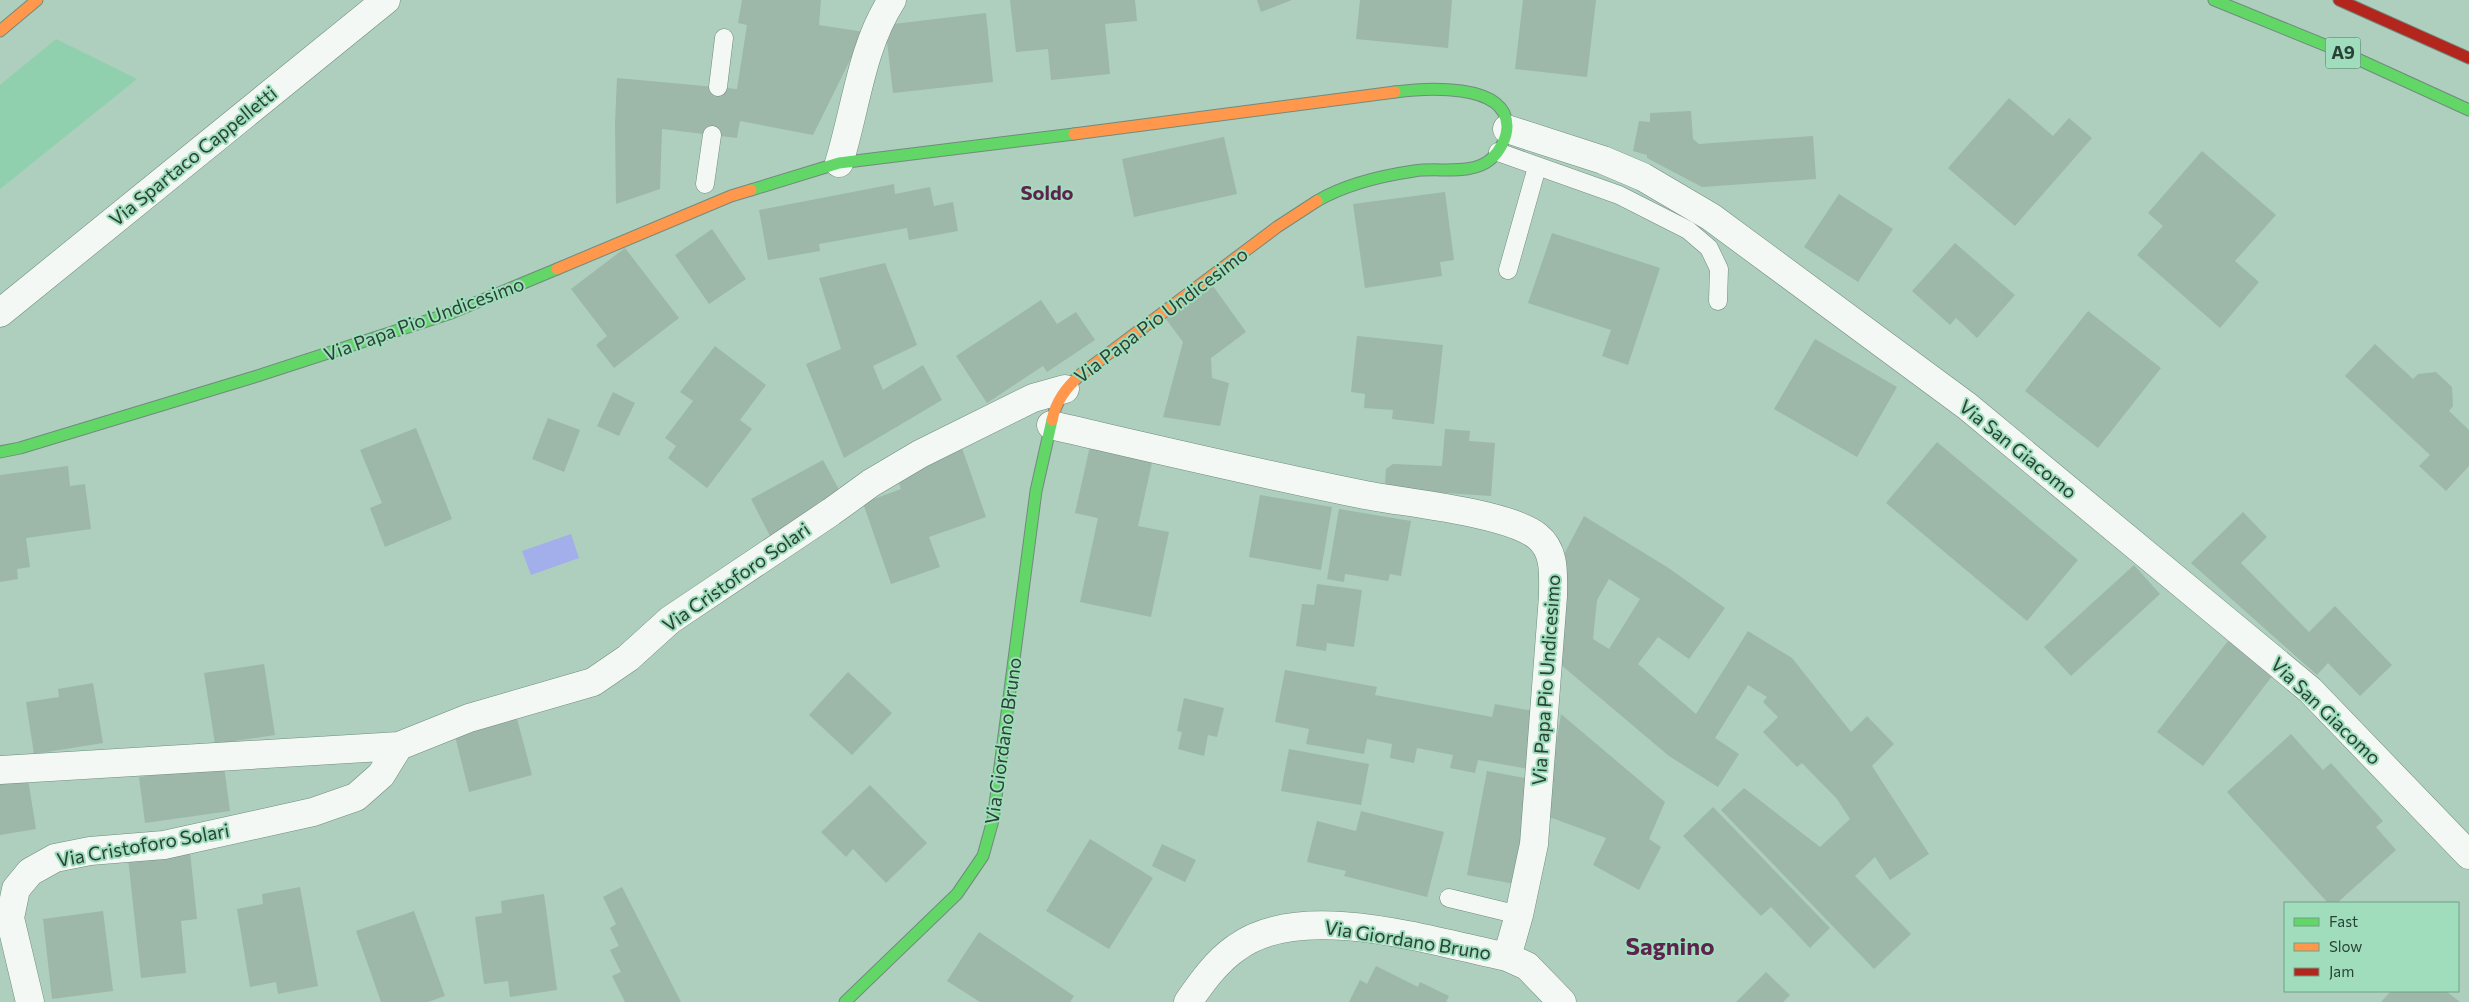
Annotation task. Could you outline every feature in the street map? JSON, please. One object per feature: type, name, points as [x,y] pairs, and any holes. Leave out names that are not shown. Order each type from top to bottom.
[{"type":"main road","points":[[0,30],[37,0]]},
{"type":"main road","name":"A9","points":[[2214,0],[2342,52],[2469,110]]},
{"type":"main road","name":"A9","points":[[2339,0],[2469,58]]},
{"type":"main road","name":"Via Papa Pio Undicesimo","points":[[0,452],[20,448],[254,378],[451,313],[731,196],[839,163],[1320,103],[1400,91],[1437,88],[1474,93],[1485,97],[1502,110],[1502,140],[1485,163],[1471,169],[1436,168],[1356,184],[1323,197],[1303,208],[1080,374],[1065,389],[1054,410],[1050,425]]},
{"type":"main road","name":"Via Giordano Bruno","points":[[845,1002],[958,894],[982,858],[994,821],[1036,491],[1050,425]]},
{"type":"street","name":"Via Spartaco Cappelletti","points":[[0,313],[386,0]]},
{"type":"street","points":[[839,163],[863,67],[880,18],[892,0]]},
{"type":"street","name":"Via San Giacomo","points":[[1502,140],[1603,160],[1643,176],[1702,212],[1967,406],[2310,690],[2469,855]]},
{"type":"street","name":"Via Cristoforo Solari","points":[[0,770],[400,746],[469,718],[593,682],[628,658],[670,620],[831,512],[870,483],[920,454],[1033,398],[1065,389]]},
{"type":"street","name":"Via Papa Pio Undicesimo","points":[[1050,425],[1365,495],[1483,516],[1518,527],[1537,536],[1549,551],[1554,568],[1553,596],[1534,844],[1519,915],[1507,957]]},
{"type":"street","name":"Via Cristoforo Solari","points":[[30,1002],[10,918],[16,889],[30,872],[54,858],[90,851],[164,845],[313,812],[356,797],[381,775],[400,746]]},
{"type":"street","name":"Via Giordano Bruno","points":[[1188,1002],[1210,972],[1236,947],[1284,927],[1310,924],[1352,926],[1507,957]]},
{"type":"street","points":[[1507,957],[1527,966],[1562,1002]]},
{"type":"lane","points":[[718,87],[724,38]]},
{"type":"lane","points":[[705,184],[712,135]]},
{"type":"lane","points":[[1502,140],[1537,166],[1619,195],[1688,230],[1709,248],[1719,269],[1718,300]]},
{"type":"lane","points":[[1508,270],[1537,166]]},
{"type":"lane","points":[[1449,898],[1519,915]]},
{"type":"green space","points":[[56,39],[137,79],[0,189],[0,85]]},
{"type":"water","points":[[571,534],[579,558],[531,575],[522,551]]},
{"type":"building","points":[[742,0],[821,0],[819,25],[864,32],[813,135],[740,121],[737,138],[662,129],[660,189],[616,204],[615,123],[617,78],[737,89],[747,25],[738,23]]},
{"type":"building","points":[[1010,0],[1135,0],[1137,21],[1105,24],[1110,74],[1051,80],[1048,49],[1016,52]]},
{"type":"building","points":[[1257,0],[1292,0],[1261,12]]},
{"type":"building","points":[[1360,0],[1452,0],[1448,48],[1356,39]]},
{"type":"building","points":[[1523,0],[1596,0],[1587,77],[1515,69]]},
{"type":"building","points":[[986,13],[993,82],[893,93],[885,25]]},
{"type":"building","points":[[2009,98],[2053,136],[2069,118],[2092,138],[2015,226],[1948,168]]},
{"type":"building","points":[[1691,111],[1693,139],[1699,144],[1813,136],[1816,179],[1702,187],[1647,158],[1647,155],[1633,151],[1639,121],[1650,122],[1650,113]]},
{"type":"building","points":[[1224,137],[1237,194],[1134,217],[1122,159]]},
{"type":"building","points":[[2202,151],[2276,215],[2235,261],[2259,282],[2220,328],[2137,255],[2163,226],[2148,213]]},
{"type":"building","points":[[894,184],[895,194],[930,187],[934,206],[953,202],[958,231],[909,240],[907,228],[819,244],[820,251],[768,260],[759,210]]},
{"type":"building","points":[[1445,192],[1454,260],[1440,262],[1442,276],[1365,288],[1353,204]]},
{"type":"building","points":[[1839,194],[1893,229],[1858,282],[1804,247]]},
{"type":"building","points":[[712,229],[746,279],[709,304],[675,255]]},
{"type":"building","points":[[1552,233],[1660,268],[1628,365],[1602,356],[1611,330],[1528,303]]},
{"type":"building","points":[[1955,243],[2015,295],[1977,338],[1956,318],[1950,325],[1912,291]]},
{"type":"building","points":[[625,248],[679,318],[614,368],[596,345],[607,336],[571,289]]},
{"type":"building","points":[[885,263],[917,345],[873,366],[883,390],[923,365],[942,400],[844,458],[806,364],[841,349],[819,278]]},
{"type":"building","points":[[1213,286],[1246,332],[1211,358],[1212,378],[1229,383],[1220,426],[1163,417],[1183,342],[1166,319]]},
{"type":"building","points":[[1041,300],[1057,324],[1076,312],[1095,340],[1047,372],[1043,366],[987,403],[956,356]]},
{"type":"building","points":[[2088,311],[2161,368],[2098,448],[2025,391]]},
{"type":"building","points":[[1357,336],[1443,345],[1434,424],[1392,419],[1393,410],[1364,408],[1365,394],[1351,392]]},
{"type":"building","points":[[1815,339],[1897,387],[1857,457],[1774,409]]},
{"type":"building","points":[[2375,344],[2413,379],[2418,374],[2436,372],[2452,387],[2453,406],[2449,411],[2469,430],[2469,466],[2446,491],[2419,466],[2430,455],[2345,376]]},
{"type":"building","points":[[715,346],[766,385],[740,420],[752,429],[707,488],[668,458],[676,446],[665,438],[693,401],[680,392]]},
{"type":"building","points":[[613,392],[635,403],[619,436],[597,426]]},
{"type":"building","points":[[548,418],[580,430],[564,472],[532,459]]},
{"type":"building","points":[[416,428],[452,519],[385,547],[370,508],[382,503],[360,450]]},
{"type":"building","points":[[1445,429],[1470,431],[1469,441],[1495,443],[1491,496],[1400,490],[1385,483],[1386,469],[1393,464],[1442,466]]},
{"type":"building","points":[[1937,442],[2078,560],[2027,621],[1886,503]]},
{"type":"building","points":[[1090,446],[1153,458],[1138,526],[1169,532],[1151,617],[1080,602],[1098,518],[1075,513]]},
{"type":"building","points":[[962,448],[986,517],[929,537],[940,567],[891,584],[863,503],[901,489],[895,472]]},
{"type":"building","points":[[823,460],[843,497],[770,536],[751,499]]},
{"type":"building","points":[[68,466],[70,486],[85,484],[91,529],[26,538],[30,567],[17,569],[18,579],[0,582],[0,475]]},
{"type":"building","points":[[1260,495],[1332,507],[1321,570],[1249,557]]},
{"type":"building","points":[[1339,509],[1411,521],[1401,576],[1390,574],[1388,581],[1345,574],[1344,582],[1327,579]]},
{"type":"building","points":[[2243,512],[2267,537],[2241,563],[2309,632],[2335,606],[2392,665],[2360,696],[2328,663],[2317,675],[2191,563]]},
{"type":"building","points":[[1584,516],[1667,567],[1725,608],[1689,659],[1658,637],[1638,664],[1696,714],[1748,631],[1792,658],[1851,732],[1867,716],[1894,744],[1872,766],[1929,854],[1890,880],[1875,857],[1855,876],[1911,934],[1874,969],[1721,810],[1744,788],[1820,847],[1850,819],[1837,799],[1802,763],[1797,767],[1763,732],[1778,717],[1763,702],[1767,697],[1748,685],[1715,738],[1739,754],[1718,787],[1669,756],[1560,664],[1560,562]],"holes":[[[1609,579],[1640,599],[1609,649],[1593,639],[1597,600]]]},
{"type":"building","points":[[2134,565],[2160,594],[2071,676],[2044,647]]},
{"type":"building","points":[[1317,584],[1362,590],[1354,647],[1327,643],[1326,651],[1296,646],[1302,604],[1314,605]]},
{"type":"building","points":[[2228,641],[2273,675],[2203,766],[2157,732]]},
{"type":"building","points":[[264,664],[275,735],[215,744],[204,673]]},
{"type":"building","points":[[1285,670],[1377,687],[1375,695],[1492,717],[1495,704],[1539,712],[1534,770],[1478,760],[1475,773],[1450,768],[1453,755],[1417,748],[1414,763],[1390,758],[1392,744],[1367,739],[1364,754],[1306,744],[1309,729],[1275,722]]},
{"type":"building","points":[[848,672],[892,713],[852,755],[809,715]]},
{"type":"building","points":[[93,683],[103,743],[34,754],[26,702],[59,697],[58,689]]},
{"type":"building","points":[[1184,698],[1224,708],[1217,737],[1208,735],[1204,756],[1178,749],[1182,732],[1177,731]]},
{"type":"building","points":[[1561,714],[1665,802],[1649,839],[1661,847],[1639,890],[1593,865],[1606,838],[1544,815]]},
{"type":"building","points":[[516,715],[532,775],[469,792],[454,732]]},
{"type":"building","points":[[2291,734],[2323,770],[2331,763],[2383,821],[2376,827],[2396,850],[2338,902],[2327,902],[2227,792]]},
{"type":"building","points":[[1289,749],[1369,764],[1361,805],[1281,791]]},
{"type":"building","points":[[224,766],[230,811],[145,823],[139,777]]},
{"type":"building","points":[[1487,771],[1535,780],[1515,884],[1467,875]]},
{"type":"building","points":[[27,773],[36,829],[0,835],[0,777]]},
{"type":"building","points":[[870,785],[927,843],[886,883],[853,849],[846,857],[821,832]]},
{"type":"building","points":[[1713,807],[1830,928],[1810,948],[1771,907],[1761,916],[1683,836]]},
{"type":"building","points":[[1361,811],[1444,832],[1427,897],[1344,876],[1346,871],[1307,862],[1317,821],[1356,831]]},
{"type":"building","points":[[1090,839],[1153,878],[1109,949],[1046,911]]},
{"type":"building","points":[[1162,844],[1196,860],[1185,882],[1152,866]]},
{"type":"building","points":[[190,852],[197,919],[181,921],[186,973],[141,978],[128,858]]},
{"type":"building","points":[[300,887],[318,986],[278,994],[276,982],[250,987],[237,909],[263,904],[262,894]]},
{"type":"building","points":[[622,887],[681,1002],[625,1002],[612,976],[621,972],[610,950],[619,946],[610,928],[616,924],[603,897]]},
{"type":"building","points":[[544,894],[557,990],[510,997],[508,981],[484,984],[475,917],[502,913],[501,901]]},
{"type":"building","points":[[103,911],[113,991],[52,999],[43,919]]},
{"type":"building","points":[[414,911],[445,996],[428,1002],[381,1002],[356,931]]},
{"type":"building","points":[[979,932],[1074,996],[1070,1002],[980,1002],[947,981]]},
{"type":"building","points":[[1376,966],[1418,987],[1420,982],[1449,996],[1446,1002],[1349,1002],[1360,980],[1367,984]]},
{"type":"building","points":[[1766,972],[1790,995],[1783,1002],[1736,1002]]},
{"type":"building","points":[[2390,992],[2447,992],[2460,1002],[2381,1002]]},
{"type":"traffic: fast","points":[[2214,0],[2342,52],[2469,110]]},
{"type":"traffic: fast","points":[[1317,201],[1351,185],[1389,175],[1423,170],[1465,169],[1483,164],[1497,152],[1506,135],[1507,126],[1503,112],[1493,102],[1479,95],[1443,89],[1395,92]]},
{"type":"traffic: fast","points":[[751,190],[839,163],[1074,134]]},
{"type":"traffic: fast","points":[[0,452],[20,448],[254,377],[451,313],[557,269]]},
{"type":"traffic: fast","points":[[845,1002],[957,894],[983,856],[993,820],[1036,491],[1052,420]]},
{"type":"traffic: slow","points":[[0,31],[37,0]]},
{"type":"traffic: slow","points":[[1074,134],[1395,92]]},
{"type":"traffic: slow","points":[[557,269],[731,196],[751,190]]},
{"type":"traffic: slow","points":[[1052,420],[1062,395],[1080,375],[1277,227],[1317,201]]},
{"type":"traffic: jam","points":[[2339,0],[2469,58]]},
{"type":"district","name":"Soldo","points":[[1047,193]]},
{"type":"district","name":"Sagnino","points":[[1670,947]]}]
